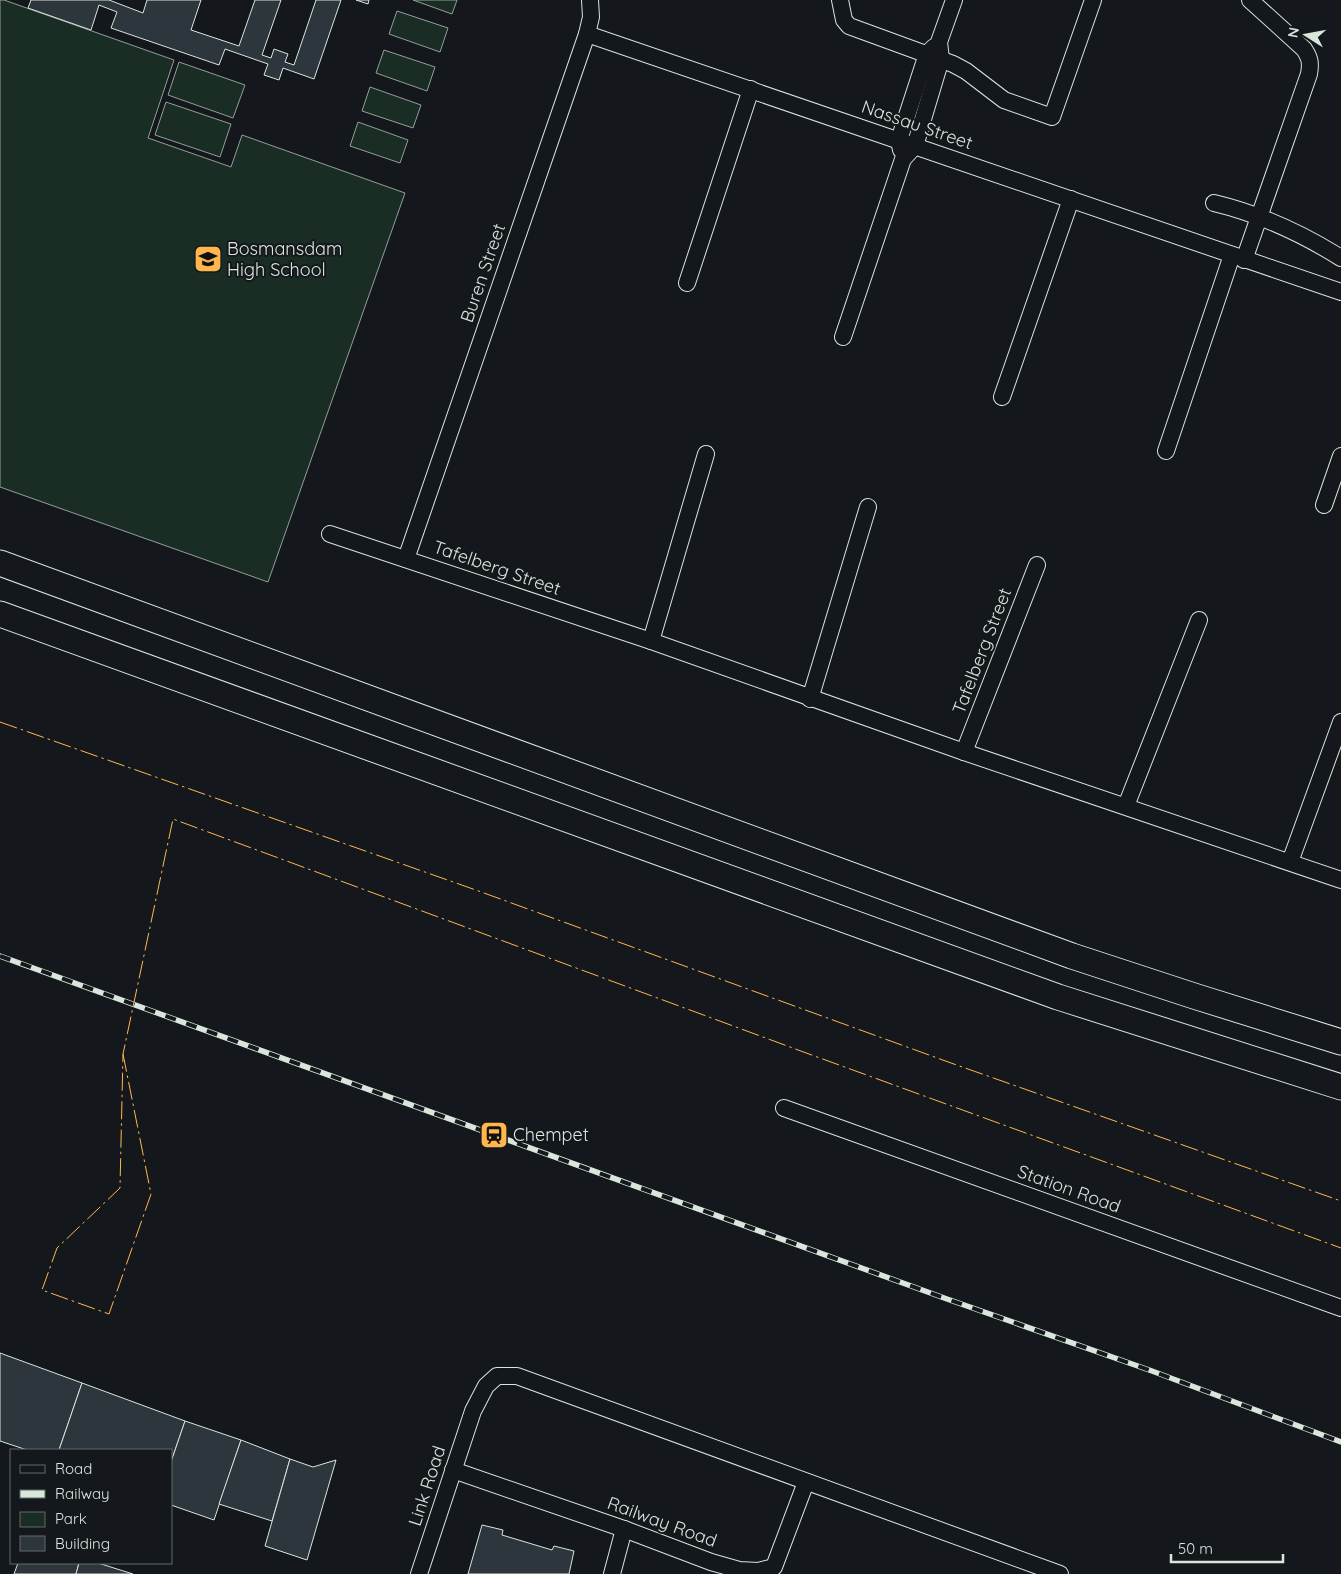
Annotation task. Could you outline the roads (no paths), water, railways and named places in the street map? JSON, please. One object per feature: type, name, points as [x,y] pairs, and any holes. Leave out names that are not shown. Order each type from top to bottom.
[{"type":"highway","points":[[0,563],[1072,956],[1341,1042]]},
{"type":"highway","points":[[0,614],[1058,997],[1341,1087]]},
{"type":"street","name":"Buren Street","points":[[406,559],[587,34],[591,17],[590,0]]},
{"type":"street","points":[[840,0],[844,20],[849,26],[934,57],[966,71],[1004,100],[1052,117],[1093,0]]},
{"type":"street","points":[[903,159],[899,140],[934,57],[954,0]]},
{"type":"street","points":[[1166,451],[1238,257],[1259,217],[1309,74],[1309,56],[1304,49],[1250,0]]},
{"type":"street","name":"Nassau Street","points":[[587,34],[1341,292]]},
{"type":"street","points":[[843,336],[903,159],[915,146],[934,57]]},
{"type":"street","points":[[687,283],[751,89]]},
{"type":"street","points":[[1002,397],[1071,199]]},
{"type":"street","points":[[1214,203],[1287,227],[1311,239],[1341,258]]},
{"type":"street","points":[[652,641],[706,454]]},
{"type":"street","points":[[1324,505],[1341,456]]},
{"type":"street","points":[[810,699],[868,507]]},
{"type":"street","name":"Tafelberg Street","points":[[330,534],[652,641],[810,699],[1341,880]]},
{"type":"street","name":"Tafelberg Street","points":[[964,752],[1036,565]]},
{"type":"street","points":[[1126,806],[1199,620]]},
{"type":"street","points":[[1290,862],[1341,722]]},
{"type":"street","name":"Station Road","points":[[784,1108],[1341,1308]]},
{"type":"street","name":"Link Road","points":[[419,1574],[473,1410],[486,1386],[497,1376],[517,1376],[806,1482]]},
{"type":"street","name":"Railway Road","points":[[453,1470],[624,1529],[711,1562],[739,1570],[758,1571],[774,1566],[806,1482]]},
{"type":"street","points":[[806,1482],[1053,1573]]},
{"type":"street","points":[[612,1574],[624,1529]]},
{"type":"railway","points":[[0,956],[947,1299],[1152,1371],[1341,1442]]},
{"type":"place","name":"Bosmansdam High School","points":[[208,259]]},
{"type":"place","name":"Chempet","points":[[494,1135]]}]
